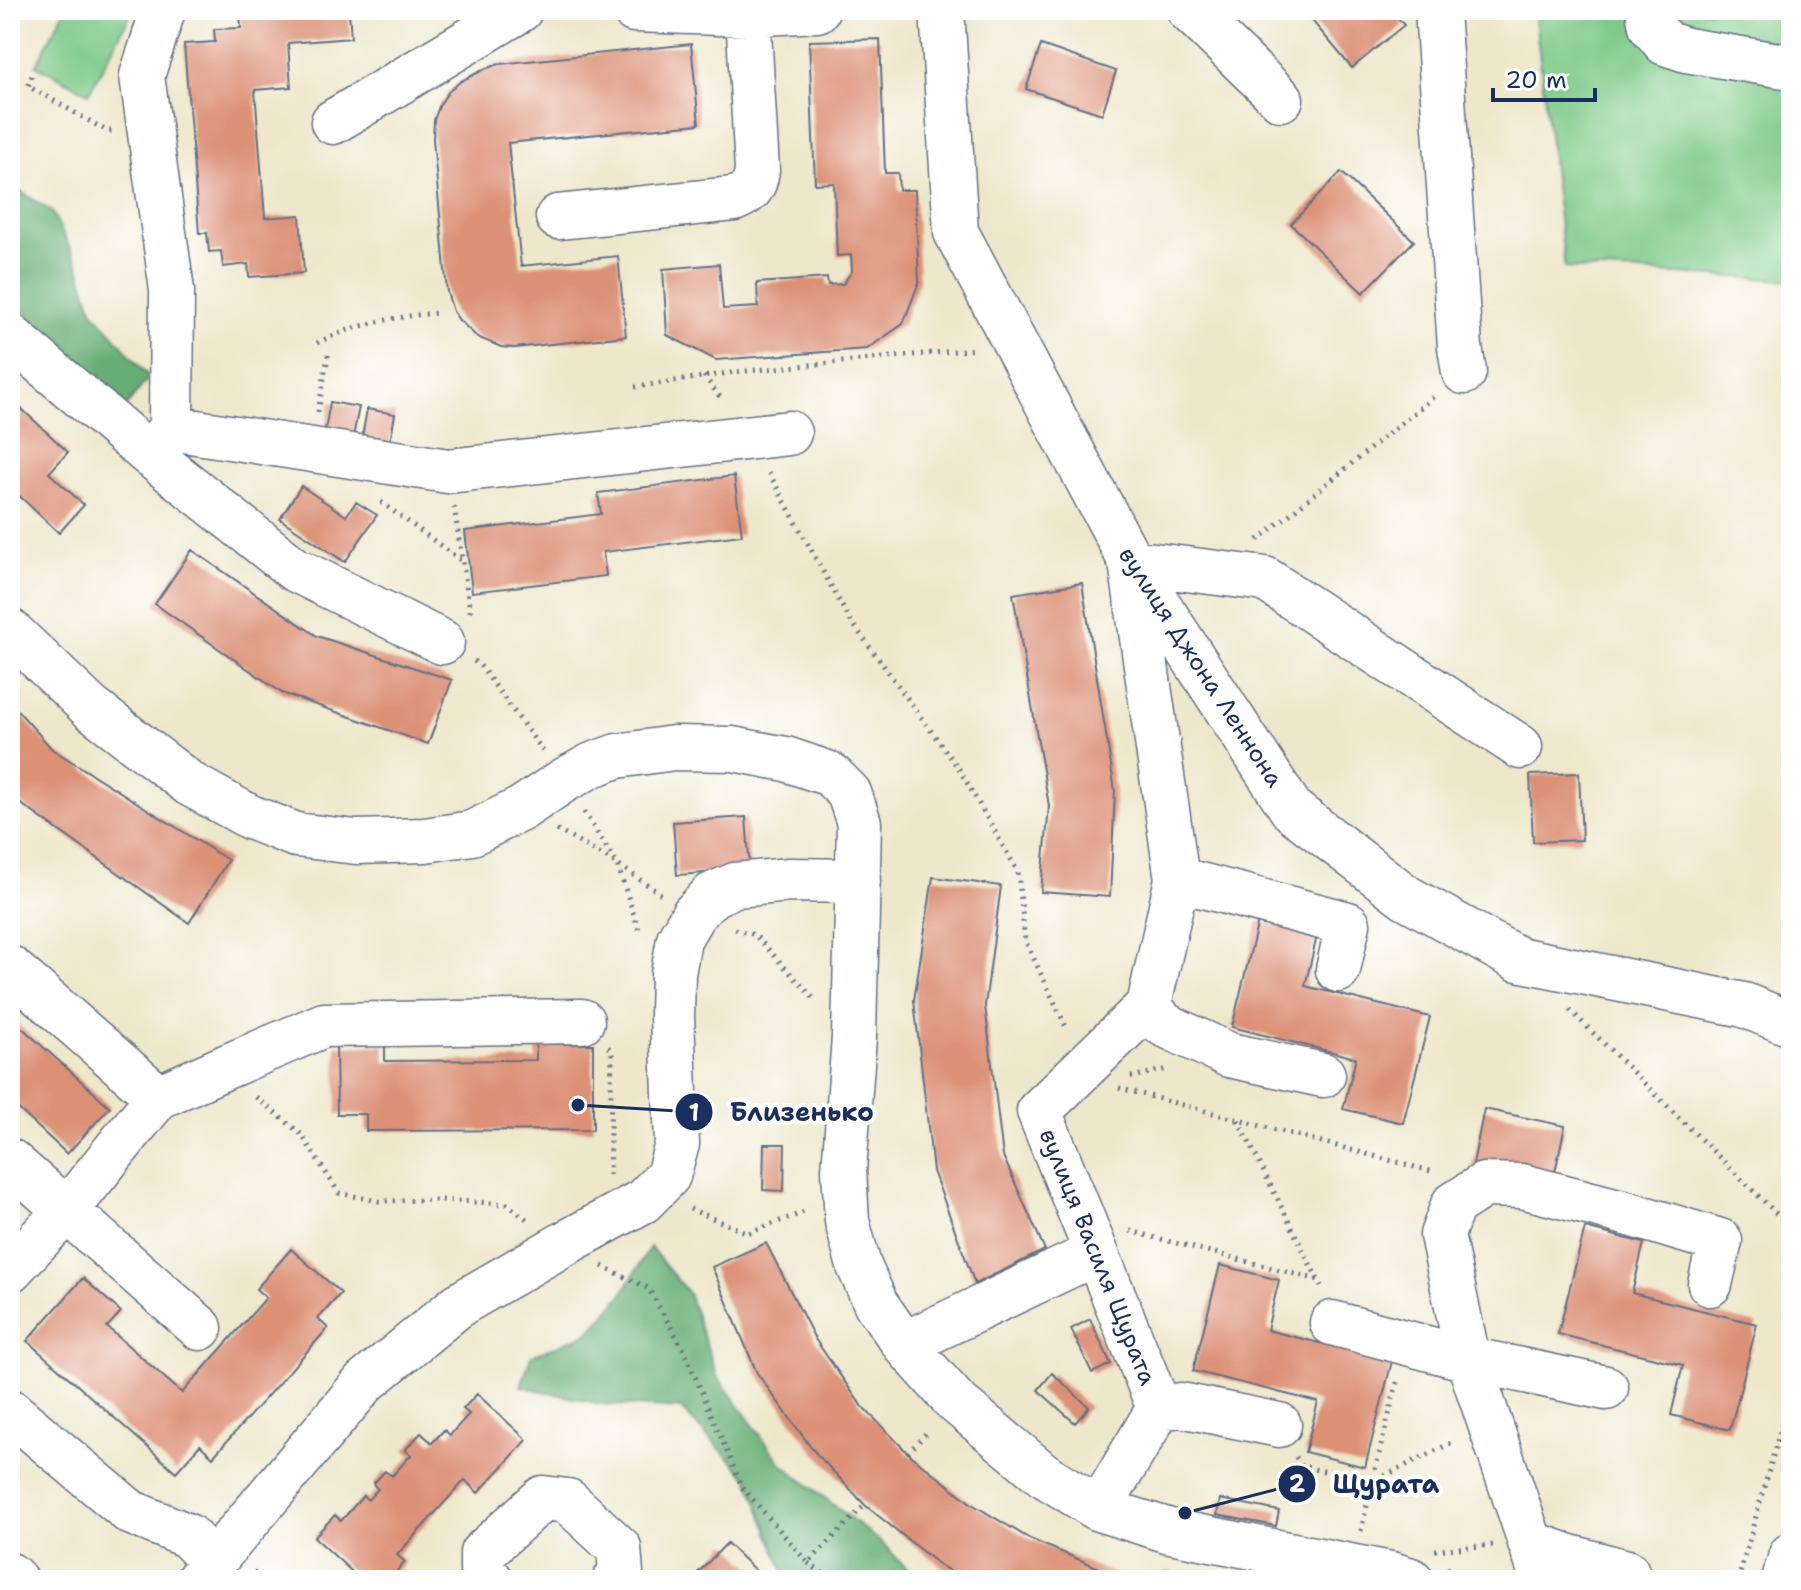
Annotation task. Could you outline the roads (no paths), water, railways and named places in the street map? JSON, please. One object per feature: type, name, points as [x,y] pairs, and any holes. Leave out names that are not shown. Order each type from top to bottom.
[{"type":"street","points":[[160,441],[172,290],[142,76],[163,10]]},
{"type":"street","points":[[333,122],[520,10]]},
{"type":"street","points":[[634,10],[748,14],[817,10]]},
{"type":"street","name":"вулиця Джона Леннона","points":[[942,10],[956,232],[1131,562],[1292,810],[1406,897],[1518,959],[1744,1005],[1791,1024]]},
{"type":"street","points":[[1189,10],[1281,99]]},
{"type":"street","points":[[1437,10],[1464,372]]},
{"type":"street","points":[[1648,10],[1651,26],[1665,43],[1686,50],[1791,67]]},
{"type":"street","points":[[558,217],[734,199],[747,194],[755,183],[757,170],[748,14]]},
{"type":"street","points":[[10,336],[160,441],[294,569],[464,637]]},
{"type":"street","points":[[160,441],[311,449],[448,471],[769,435]]},
{"type":"street","points":[[1323,1075],[1229,1055],[1163,1024],[1149,1005],[1177,879],[1131,562],[1265,579],[1520,747]]},
{"type":"street","points":[[10,631],[91,708],[190,784],[250,817],[296,835],[356,842],[425,840],[472,833],[521,809],[592,765],[617,756],[674,748],[733,749],[786,759],[830,774],[849,793],[859,823],[854,1037],[844,1170],[847,1221],[859,1266],[876,1304],[904,1344],[955,1401],[1044,1475],[1099,1509],[1170,1531],[1391,1574],[1416,1566]]},
{"type":"street","points":[[1177,879],[1348,924],[1338,970]]},
{"type":"street","points":[[10,1411],[130,1512],[188,1536],[206,1571],[365,1382],[460,1304],[643,1201],[668,1176],[677,1144],[673,974],[679,939],[693,915],[712,895],[735,885],[790,880],[858,881]]},
{"type":"street","points":[[10,968],[158,1097]]},
{"type":"street","name":"вулиця Василя Щурата","points":[[1099,1509],[1159,1408],[1039,1111],[1101,1077],[1149,1005]]},
{"type":"street","points":[[10,1270],[67,1210],[158,1097],[221,1069],[324,1025],[582,1021]]},
{"type":"street","points":[[10,1161],[200,1328]]},
{"type":"street","points":[[1627,1572],[1570,1557],[1523,1556],[1490,1424],[1468,1359],[1442,1235],[1453,1205],[1484,1185],[1522,1186],[1720,1241],[1710,1284]]},
{"type":"street","points":[[904,1344],[1079,1261]]},
{"type":"street","points":[[1332,1323],[1468,1359],[1606,1388]]},
{"type":"street","points":[[1159,1408],[1181,1405],[1279,1425]]},
{"type":"street","points":[[491,1580],[482,1570],[482,1553],[543,1498],[568,1501],[619,1548],[621,1573],[615,1580]]},
{"type":"street","points":[[1784,1580],[1791,1555]]},
{"type":"street","points":[[10,1575],[15,1580]]},
{"type":"place","name":"Близенько","points":[[578,1105]]},
{"type":"place","name":"Щурата","points":[[1185,1513]]}]
